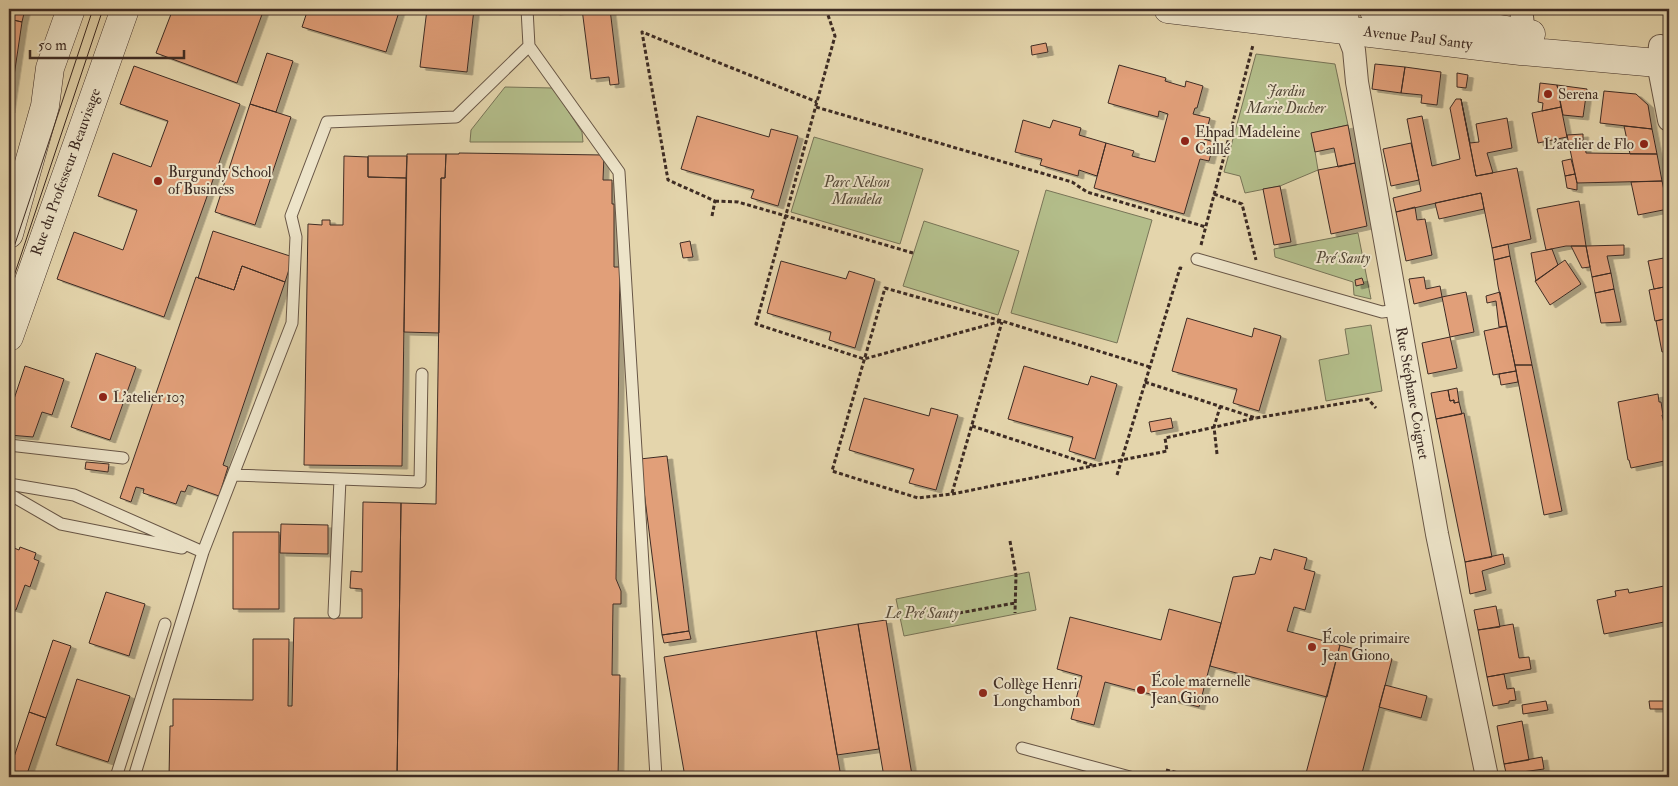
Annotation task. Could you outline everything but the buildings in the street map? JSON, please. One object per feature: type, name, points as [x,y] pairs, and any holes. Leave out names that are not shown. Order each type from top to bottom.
[{"type":"main road","points":[[9,234],[46,106],[50,68],[71,9]]},
{"type":"main road","name":"Rue du Professeur Beauvisage","points":[[9,336],[125,9]]},
{"type":"main road","name":"Avenue Paul Santy","points":[[1168,9],[1522,31]]},
{"type":"main road","name":"Avenue Paul Santy","points":[[1373,9],[1602,43],[1664,55]]},
{"type":"street","name":"Rue Stéphane Coignet","points":[[1347,19],[1354,50],[1357,82],[1437,534],[1487,777]]},
{"type":"street","points":[[1664,55],[1669,120]]},
{"type":"lane","points":[[527,9],[529,46],[619,172],[656,777]]},
{"type":"lane","points":[[134,777],[203,552],[292,323],[296,236],[291,216],[327,122],[456,117],[529,46]]},
{"type":"lane","points":[[1197,259],[1382,312],[1398,310]]},
{"type":"lane","points":[[233,475],[420,482],[422,374]]},
{"type":"lane","points":[[9,445],[123,458]]},
{"type":"lane","points":[[334,613],[340,479]]},
{"type":"lane","points":[[9,484],[74,495],[203,552]]},
{"type":"lane","points":[[9,494],[61,524],[203,552]]},
{"type":"lane","points":[[116,777],[165,624]]},
{"type":"lane","points":[[1022,748],[1130,777]]},
{"type":"path","points":[[826,9],[835,36],[756,324],[864,359],[1002,321]]},
{"type":"path","points":[[817,102],[642,32],[668,180],[715,201],[738,202],[913,253]]},
{"type":"path","points":[[816,107],[1072,182],[1087,192],[1206,227]]},
{"type":"path","points":[[1214,194],[1242,204],[1260,277]]},
{"type":"path","points":[[712,216],[715,201]]},
{"type":"path","points":[[1150,367],[1002,321],[884,288],[832,471],[918,498],[952,494],[1167,451],[1165,438],[1256,418],[1368,398],[1376,408]]},
{"type":"path","points":[[952,494],[1002,321]]},
{"type":"path","points":[[1145,382],[1256,418]]},
{"type":"path","points":[[1217,454],[1214,427],[1220,407]]},
{"type":"path","points":[[972,426],[1094,465]]},
{"type":"path","points":[[1010,541],[1016,575],[1014,613]]},
{"type":"path","points":[[959,613],[1015,603]]},
{"type":"path","points":[[1166,770],[1195,777]]},
{"type":"green space","name":"Jardin Marie Ducher","points":[[1256,54],[1335,64],[1348,125],[1312,133],[1318,170],[1280,186],[1245,193],[1240,176],[1224,172]]},
{"type":"green space","points":[[505,87],[553,88],[582,132],[583,142],[470,142],[471,130]]},
{"type":"green space","name":"Parc Nelson Mandela","points":[[814,137],[923,169],[900,244],[791,212]]},
{"type":"green space","points":[[1046,190],[1152,220],[1117,343],[1011,313]]},
{"type":"green space","points":[[924,221],[1019,251],[998,315],[903,286]]},
{"type":"green space","name":"Pré Santy","points":[[1358,233],[1371,299],[1354,295],[1353,282],[1275,257],[1274,249]]},
{"type":"green space","points":[[1371,325],[1382,391],[1326,401],[1319,360],[1349,354],[1345,329]]},
{"type":"green space","name":"Le Pré Santy","points":[[1029,572],[1036,610],[904,636],[896,599]]},
{"type":"tram line","points":[[9,262],[93,9]]},
{"type":"tram line","points":[[9,291],[103,9]]},
{"type":"place","name":"Serena","points":[[1548,94]]},
{"type":"place","name":"Ehpad Madeleine Caillé","points":[[1185,141]]},
{"type":"place","name":"L'atelier de Flo","points":[[1644,144]]},
{"type":"place","name":"Burgundy School of Business","points":[[158,181]]},
{"type":"place","name":"L'atelier 103","points":[[103,397]]},
{"type":"place","name":"École primaire Jean Giono","points":[[1312,647]]},
{"type":"place","name":"École maternelle Jean Giono","points":[[1141,690]]},
{"type":"place","name":"Collège Henri Longchambon","points":[[983,693]]}]
